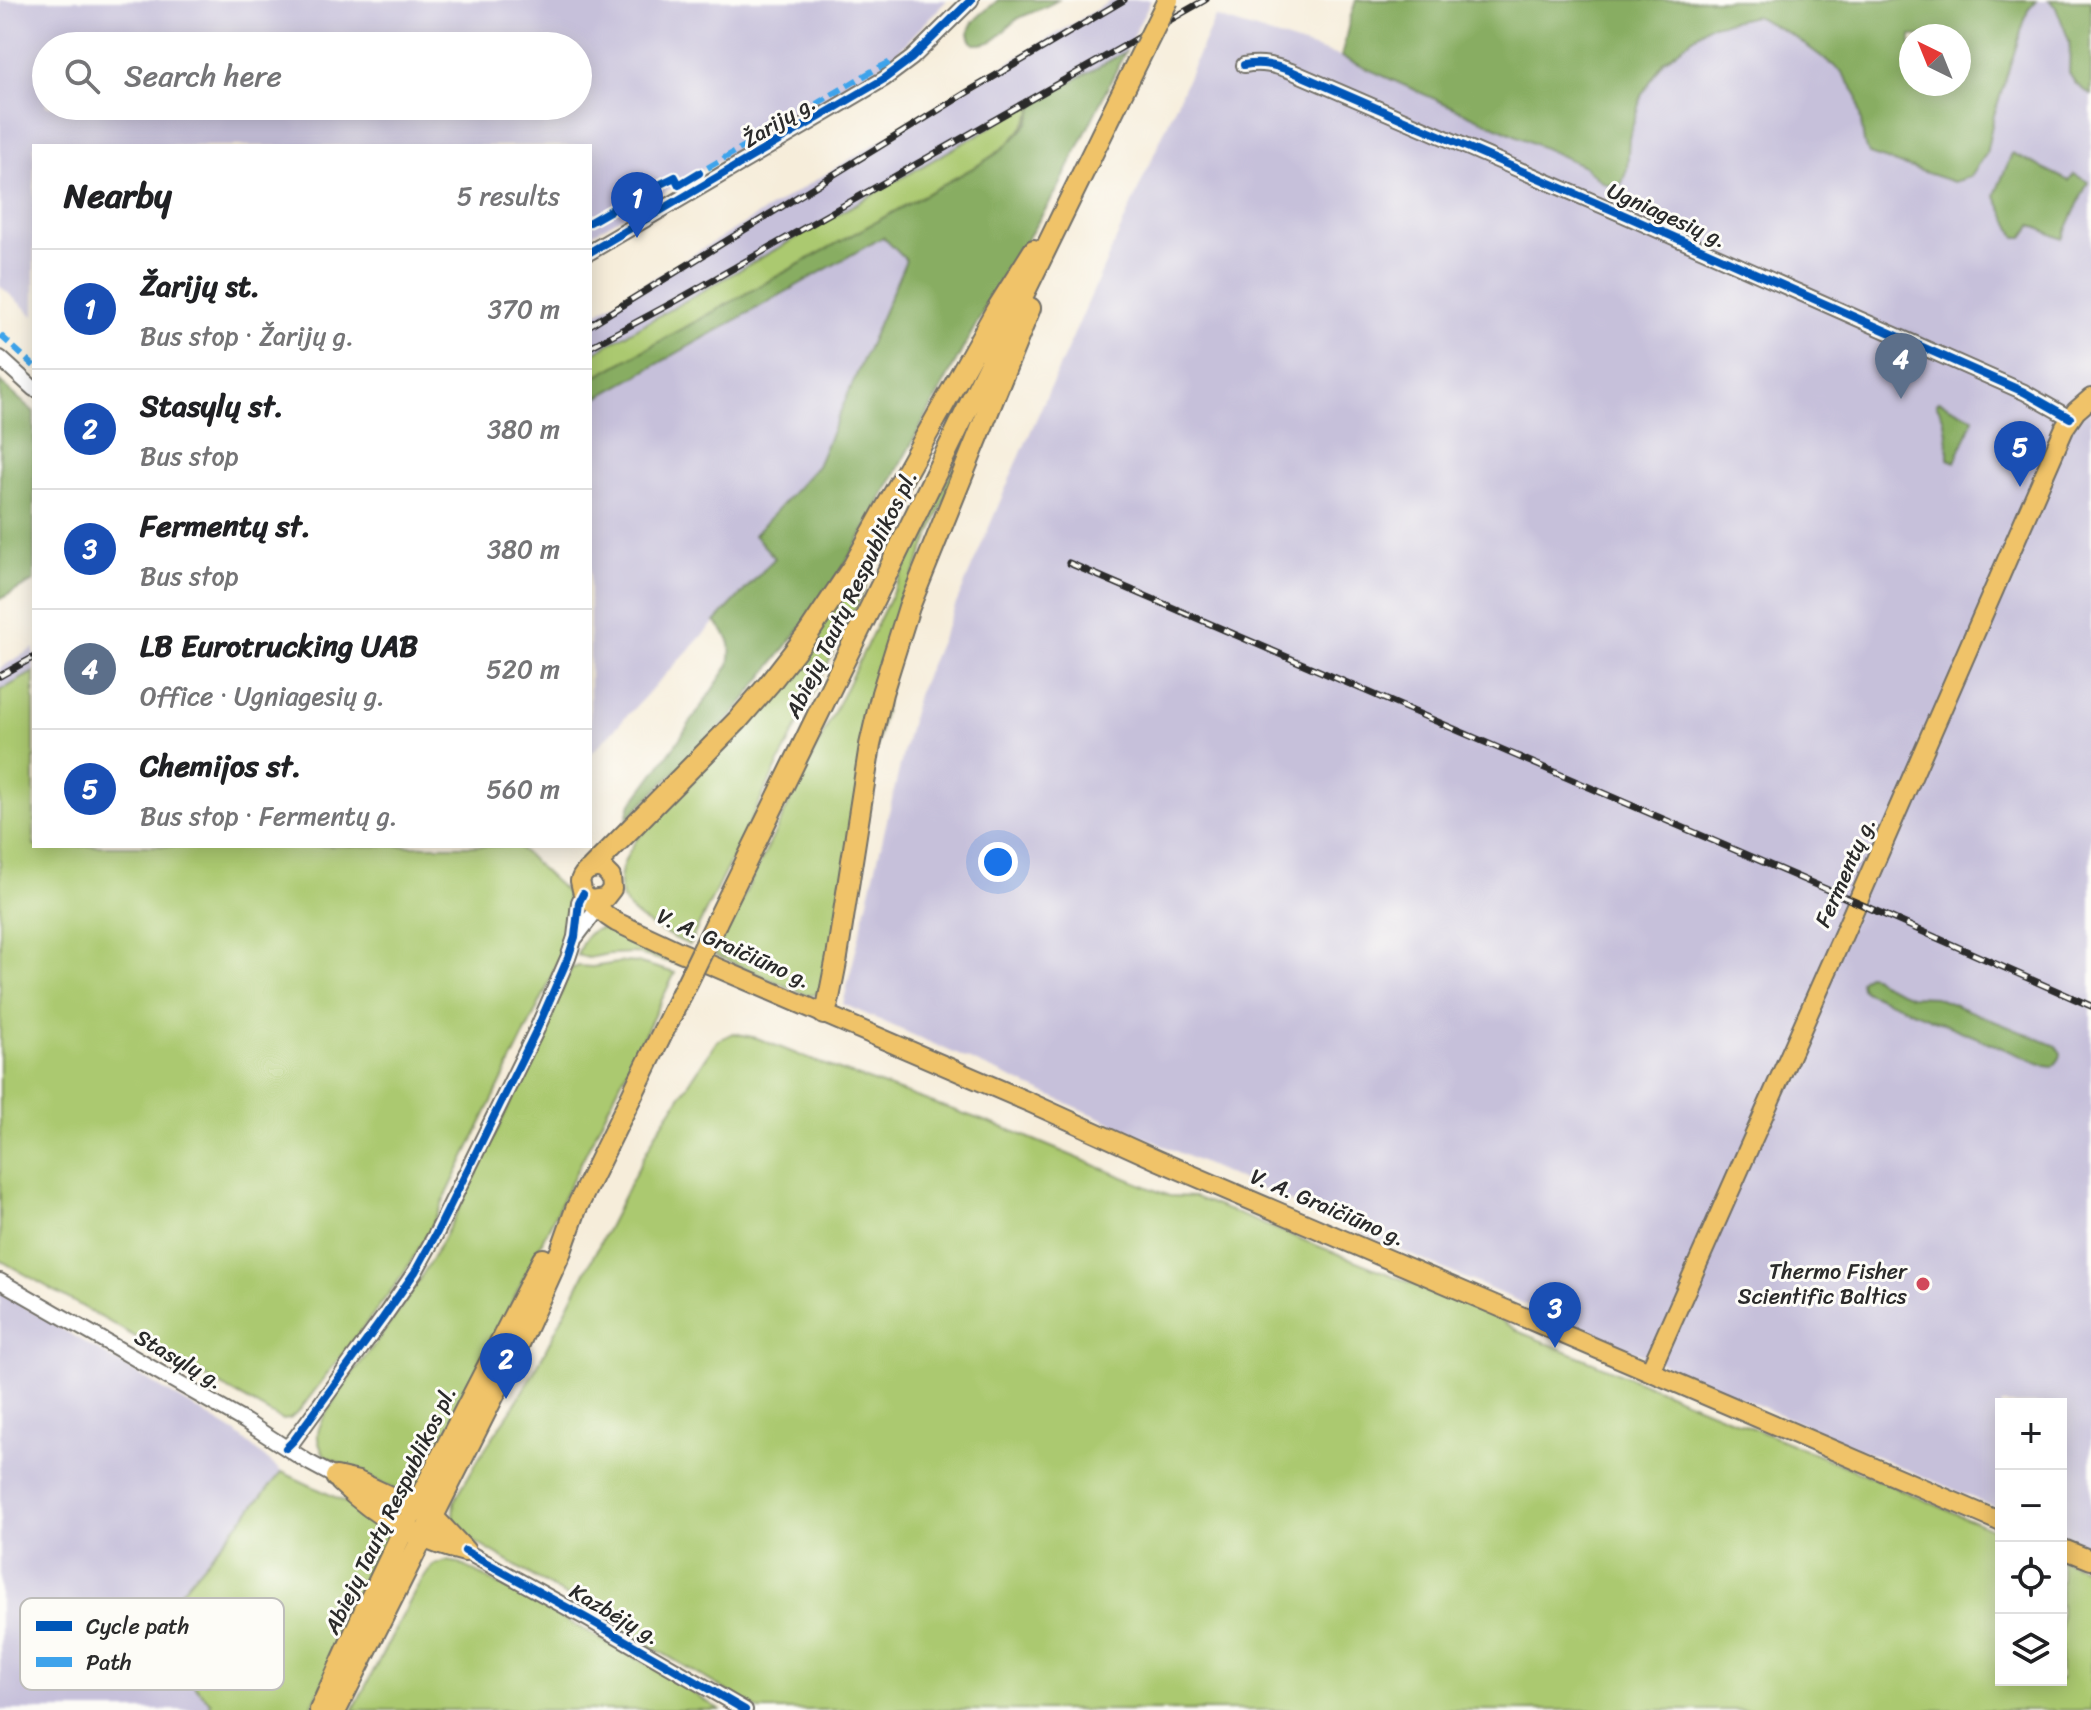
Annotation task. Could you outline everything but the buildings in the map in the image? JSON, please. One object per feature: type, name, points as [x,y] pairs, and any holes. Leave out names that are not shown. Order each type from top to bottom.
[{"type":"highway","name":"Abiejų Tautų Respublikos pl.","points":[[336,1710],[414,1533],[547,1252],[576,1209],[1168,0]]},
{"type":"highway","points":[[592,868],[738,720],[808,634],[854,565],[1026,261],[1069,202]]},
{"type":"highway","points":[[824,1014],[837,957],[870,745],[890,663],[909,607],[1025,323],[1054,233]]},
{"type":"highway","points":[[336,1477],[358,1482],[424,1513],[465,1551]]},
{"type":"highway","points":[[336,1477],[364,1502],[414,1533],[465,1551]]},
{"type":"highway","name":"Abiejų Tautų Respublikos pl.","points":[[320,1710],[365,1610],[414,1533]]},
{"type":"main road","name":"Fermentų g.","points":[[1650,1371],[2070,418],[2091,398]]},
{"type":"main road","name":"V. A. Graičiūno g.","points":[[592,868],[603,869],[611,877],[598,898],[622,910],[638,930],[676,950],[1995,1519]]},
{"type":"main road","points":[[592,868],[585,872],[580,881],[598,898]]},
{"type":"main road","points":[[2067,1550],[2091,1560]]},
{"type":"street","name":"Žarijų g.","points":[[592,251],[884,79],[912,58],[971,0]]},
{"type":"street","name":"Ugniagesių g.","points":[[1244,65],[1259,63],[1291,71],[2024,392],[2070,418]]},
{"type":"street","points":[[0,358],[32,387]]},
{"type":"street","points":[[575,937],[579,902],[598,898]]},
{"type":"street","points":[[286,1448],[415,1272],[537,1029],[575,937],[598,898]]},
{"type":"street","name":"Stasylų g.","points":[[0,1281],[336,1477]]},
{"type":"street","name":"Kazbėjų g.","points":[[465,1551],[745,1710]]},
{"type":"shaded area","points":[[0,0],[947,0],[887,63],[592,234],[592,144],[32,144],[32,314],[0,286]]},
{"type":"shaded area","points":[[1112,0],[1151,0],[1125,52],[592,354],[592,316]]},
{"type":"shaded area","points":[[2037,0],[2049,0],[2056,7],[2070,44],[2069,73],[2075,83],[2091,95],[2091,1549],[2067,1539],[2067,1398],[1995,1398],[1995,1507],[1379,1241],[843,1004],[917,695],[1215,17],[1342,57],[1584,166],[1603,183],[1627,169],[1629,138],[1642,94],[1664,61],[1708,26],[1755,16],[1792,34],[1841,71],[1857,94],[1864,142],[1869,154],[1986,154],[1994,115],[2028,10]]},
{"type":"shaded area","points":[[883,237],[906,260],[817,466],[755,535],[776,557],[592,753],[592,401]]},
{"type":"shaded area","points":[[32,649],[32,673],[0,691],[0,668]]},
{"type":"shaded area","points":[[0,1292],[235,1432],[282,1472],[176,1598],[20,1598],[20,1690],[199,1690],[211,1703],[208,1710],[0,1710]]},
{"type":"green space","points":[[998,0],[1058,0],[1016,20],[997,38],[974,44],[969,31],[971,25]]},
{"type":"green space","points":[[1356,0],[2037,0],[2028,10],[1994,115],[1986,154],[1970,177],[1954,182],[1869,154],[1864,142],[1857,94],[1841,71],[1792,35],[1755,16],[1708,26],[1664,61],[1642,94],[1629,138],[1627,169],[1622,183],[1617,186],[1603,183],[1584,166],[1341,57]]},
{"type":"green space","points":[[2049,0],[2091,0],[2091,95],[2075,83],[2069,73],[2070,43],[2056,7]]},
{"type":"green space","points":[[1125,52],[1058,189],[985,308],[859,541],[824,598],[733,715],[627,819],[630,806],[729,665],[729,641],[715,622],[775,558],[754,535],[817,466],[906,260],[883,237],[592,401],[592,379],[996,154],[1028,123],[1037,101]]},
{"type":"green space","points":[[1037,101],[1012,140],[975,167],[592,379],[592,354]]},
{"type":"green space","points":[[2012,153],[2069,181],[2074,174],[2088,182],[2062,239],[2032,225],[2023,237],[2016,237],[1995,195]]},
{"type":"green space","points":[[0,382],[32,410],[32,582],[0,599]]},
{"type":"green space","points":[[1939,401],[1974,418],[1955,462],[1948,459],[1945,424],[1936,404]]},
{"type":"green space","points":[[958,459],[961,459],[914,574],[825,985],[814,995],[806,995],[715,955]]},
{"type":"green space","points":[[854,582],[866,587],[689,945],[653,927],[628,907],[621,895],[624,862],[636,840],[749,721]]},
{"type":"green space","points":[[32,673],[32,848],[519,848],[567,893],[572,912],[571,926],[546,990],[431,1227],[403,1275],[290,1419],[282,1420],[0,1260],[0,691]]},
{"type":"green space","points":[[607,927],[680,965],[634,953],[588,958],[577,955],[587,935]]},
{"type":"green space","points":[[624,962],[675,973],[424,1479],[416,1486],[398,1491],[325,1456],[318,1439],[321,1423],[413,1291],[438,1248],[544,1032],[572,967]]},
{"type":"green space","points":[[1867,975],[1910,996],[1935,997],[2056,1046],[2060,1057],[2052,1067],[2046,1066],[1866,992],[1861,988],[1860,981]]},
{"type":"green space","points":[[733,1033],[757,1038],[1010,1130],[1169,1196],[1195,1197],[1492,1315],[1520,1332],[1995,1530],[1995,1686],[2067,1686],[2067,1562],[2091,1572],[2091,1710],[759,1710],[470,1539],[457,1528],[453,1518],[454,1501],[539,1363],[656,1133],[717,1041]]},
{"type":"green space","points":[[282,1472],[373,1515],[385,1529],[387,1547],[310,1710],[208,1710],[211,1703],[199,1690],[284,1690],[284,1598],[176,1597]]},
{"type":"green space","points":[[446,1561],[459,1563],[644,1662],[720,1710],[353,1710],[418,1586],[433,1565]]},
{"type":"railway","points":[[592,324],[966,93],[1124,0]]},
{"type":"railway","points":[[592,346],[1205,0]]},
{"type":"railway","points":[[1069,563],[2091,1006]]},
{"type":"railway","points":[[0,676],[32,658]]},
{"type":"marked path","points":[[692,177],[893,61]]},
{"type":"marked path","points":[[0,335],[32,364]]},
{"type":"cycle path","points":[[592,251],[884,79],[912,58],[971,0]]},
{"type":"cycle path","points":[[1244,65],[1268,65],[1291,71],[2024,392],[2070,418]]},
{"type":"cycle path","points":[[592,221],[675,177],[679,185],[699,173]]},
{"type":"cycle path","points":[[286,1448],[383,1318],[415,1272],[437,1232],[537,1029],[568,958],[583,894]]},
{"type":"cycle path","points":[[465,1551],[745,1710]]},
{"type":"place","name":"Žarijų st.","points":[[637,238]]},
{"type":"place","name":"LB Eurotrucking UAB","points":[[1901,399]]},
{"type":"place","name":"Chemijos st.","points":[[2020,487]]},
{"type":"place","name":"Thermo Fisher Scientific Baltics","points":[[1923,1284]]},
{"type":"place","name":"Fermentų st.","points":[[1555,1348]]},
{"type":"place","name":"Stasylų st.","points":[[506,1399]]}]
